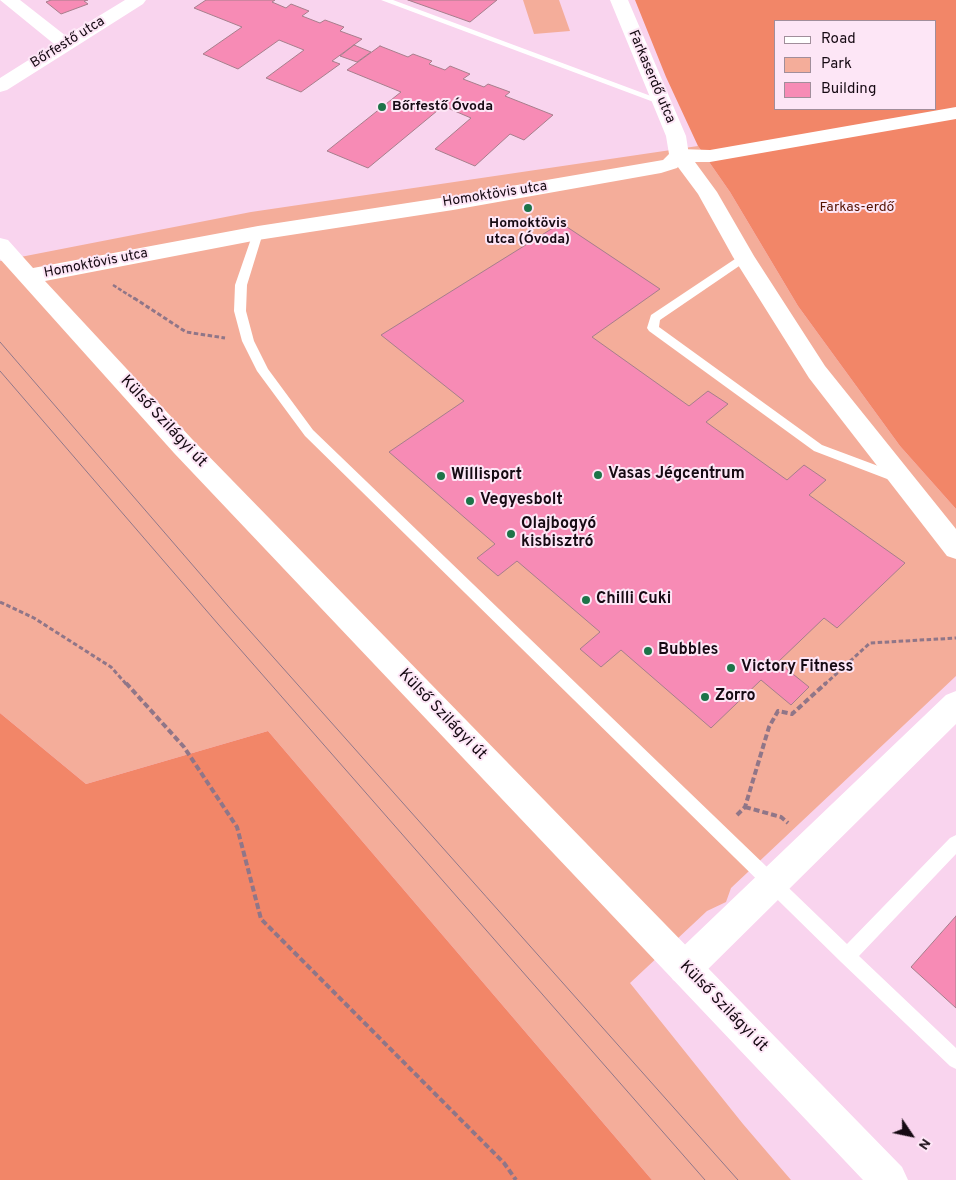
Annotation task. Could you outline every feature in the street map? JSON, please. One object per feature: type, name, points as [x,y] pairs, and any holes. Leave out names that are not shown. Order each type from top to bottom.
[{"type":"street","points":[[9,0],[66,45]]},
{"type":"street","name":"Bőrfestő utca","points":[[0,86],[137,0]]},
{"type":"street","name":"Farkaserdő utca","points":[[619,0],[676,136],[678,155]]},
{"type":"street","points":[[678,155],[710,156],[956,113]]},
{"type":"street","points":[[678,155],[707,192],[744,257],[817,372],[956,548]]},
{"type":"street","name":"Homoktövis utca","points":[[30,276],[258,233],[661,168],[676,159],[678,155]]},
{"type":"street","name":"Külső Szilágyi út","points":[[0,245],[183,446],[890,1180]]},
{"type":"street","points":[[685,968],[955,707]]},
{"type":"lane","points":[[386,0],[662,102]]},
{"type":"lane","points":[[258,233],[241,285],[240,311],[248,341],[263,371],[309,433],[719,833],[956,1060]]},
{"type":"lane","points":[[744,257],[655,318],[653,328],[818,448],[902,480]]},
{"type":"lane","points":[[847,956],[956,843]]},
{"type":"path","points":[[113,285],[186,332],[248,341]]},
{"type":"path","points":[[0,602],[34,618],[111,667],[184,747],[237,827],[261,919],[504,1163],[516,1180]]},
{"type":"path","points":[[719,833],[745,807],[768,727],[778,711],[792,714],[870,643],[956,638]]},
{"type":"path","points":[[745,807],[781,817],[812,845]]},
{"type":"green space","points":[[523,0],[559,0],[570,31],[534,34]]},
{"type":"green space","name":"Farkas-erdő","points":[[635,0],[956,0],[956,509],[900,446],[798,306],[730,192],[698,146],[666,77]]},
{"type":"green space","points":[[698,146],[730,192],[798,306],[900,446],[956,509],[956,676],[731,888],[726,902],[707,911],[630,983],[743,1124],[791,1180],[652,1180],[268,731],[86,784],[0,713],[0,261],[251,212]]},
{"type":"green space","points":[[0,713],[86,784],[268,731],[652,1180],[0,1180]]},
{"type":"building","points":[[51,0],[88,0],[84,1],[88,4],[61,14],[46,2]]},
{"type":"building","points":[[206,0],[275,0],[272,2],[286,8],[291,4],[309,11],[302,16],[320,23],[325,20],[344,27],[340,31],[362,39],[332,61],[340,64],[301,92],[266,78],[304,50],[279,40],[238,69],[203,54],[242,27],[194,8]]},
{"type":"building","points":[[408,0],[497,0],[470,22]]},
{"type":"building","points":[[354,45],[371,52],[357,62],[340,56]]},
{"type":"building","points":[[380,46],[408,57],[413,54],[432,61],[429,64],[445,70],[450,66],[470,74],[463,79],[484,87],[488,84],[510,92],[505,96],[553,115],[524,140],[510,134],[475,166],[435,149],[471,118],[443,106],[368,168],[327,151],[401,92],[347,70]]},
{"type":"building","name":"Vasas Jégcentrum","points":[[561,223],[660,289],[592,337],[689,406],[708,391],[728,404],[706,422],[787,480],[804,465],[826,480],[809,495],[905,563],[837,628],[824,618],[778,662],[809,687],[791,705],[761,680],[711,728],[621,650],[601,667],[580,649],[600,632],[517,561],[498,576],[477,558],[495,544],[389,452],[464,401],[381,335]]},
{"type":"building","points":[[956,916],[956,1008],[911,967]]},
{"type":"tram line","points":[[0,342],[234,613],[738,1180]]},
{"type":"tram line","points":[[0,371],[218,624],[705,1180]]},
{"type":"place","name":"Bőrfestő Óvoda","points":[[382,107]]},
{"type":"place","name":"Homoktövis utca (Óvoda)","points":[[528,208]]},
{"type":"place","name":"Vasas Jégcentrum","points":[[598,475]]},
{"type":"place","name":"Willisport","points":[[441,476]]},
{"type":"place","name":"Vegyesbolt","points":[[470,501]]},
{"type":"place","name":"Olajbogyó kisbisztró","points":[[511,534]]},
{"type":"place","name":"Chilli Cuki","points":[[586,600]]},
{"type":"place","name":"Bubbles","points":[[648,651]]},
{"type":"place","name":"Victory Fitness","points":[[731,668]]},
{"type":"place","name":"Zorro","points":[[705,697]]}]
